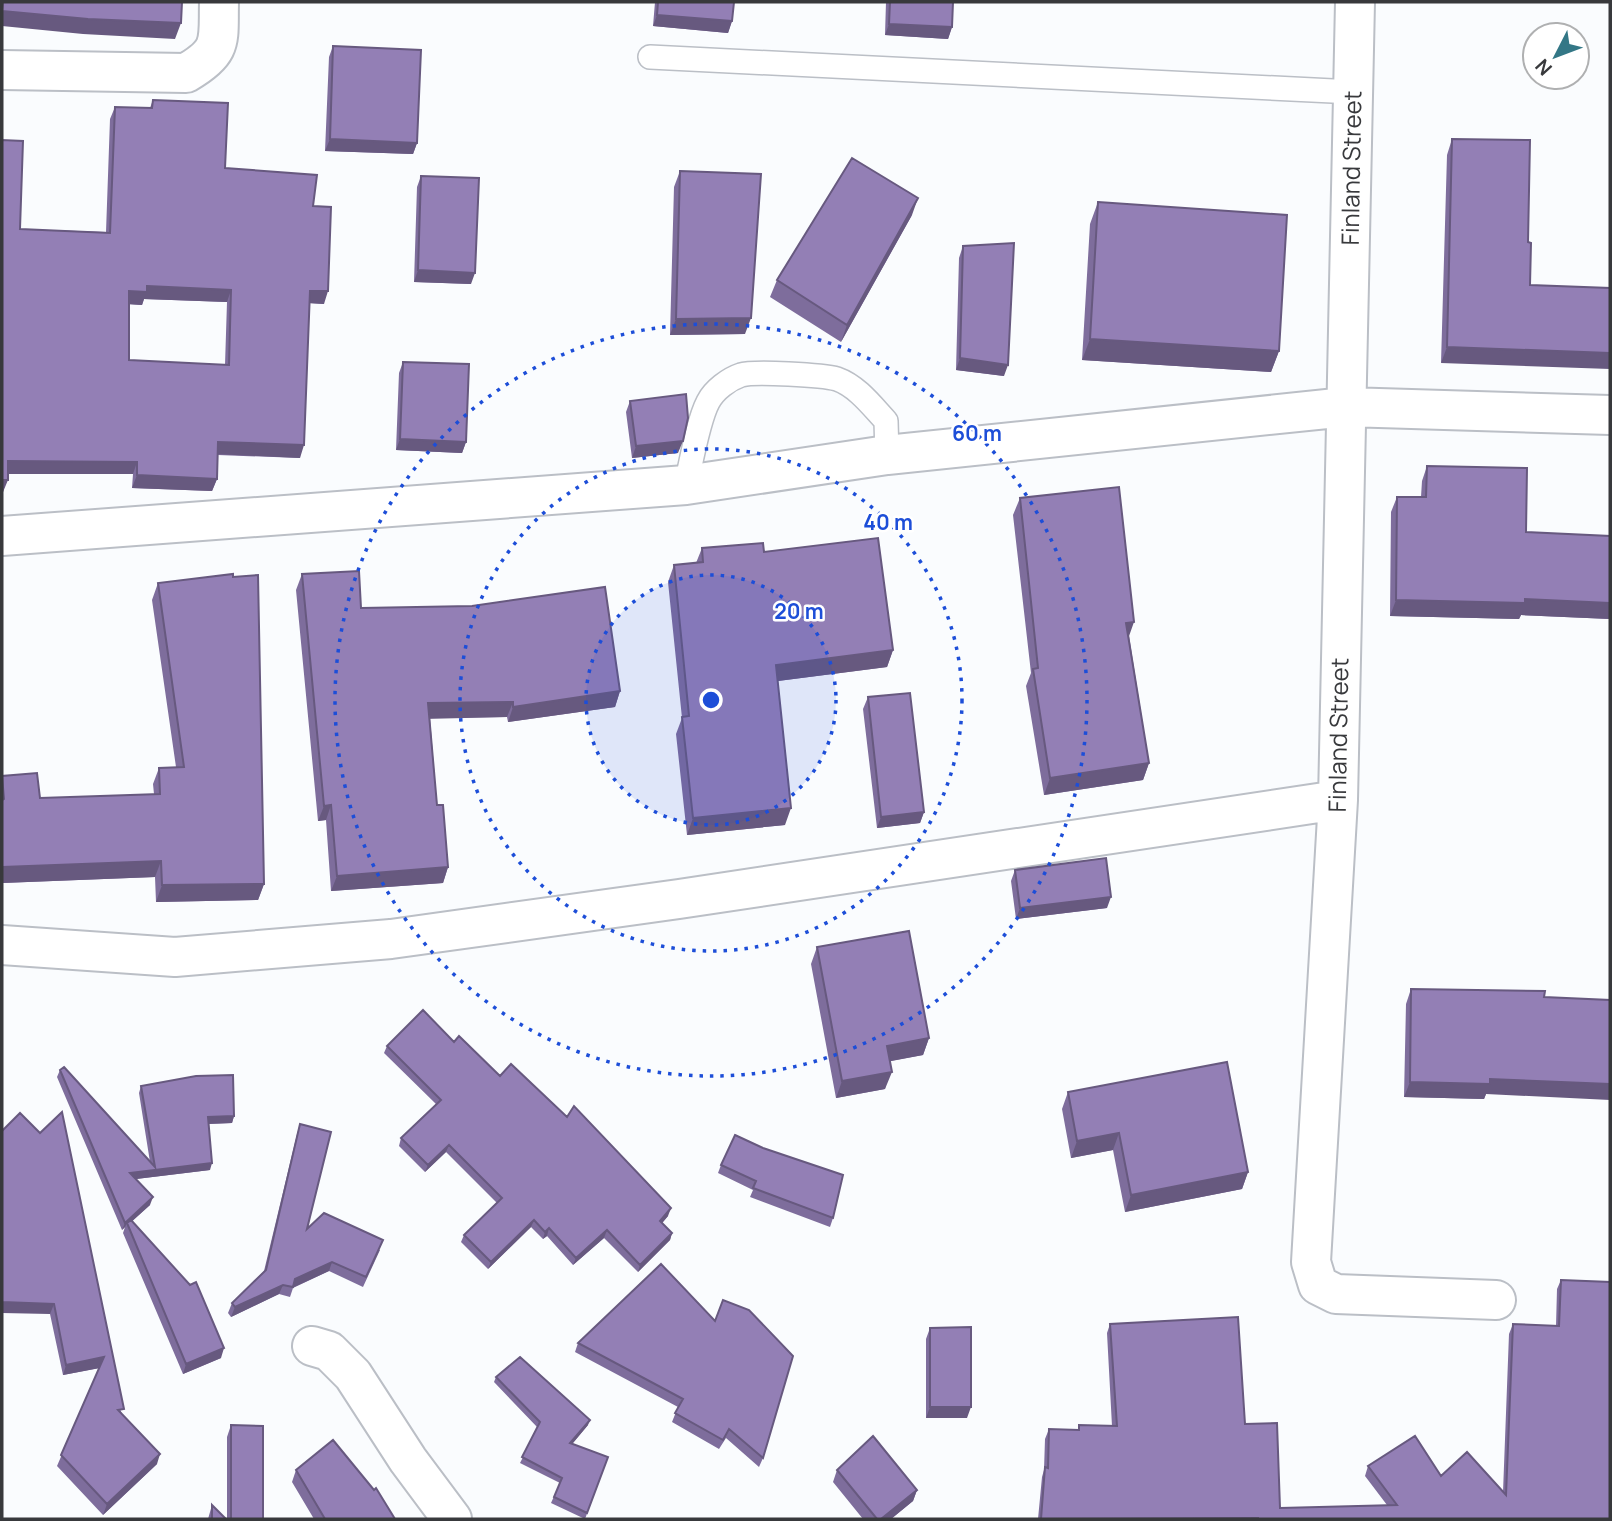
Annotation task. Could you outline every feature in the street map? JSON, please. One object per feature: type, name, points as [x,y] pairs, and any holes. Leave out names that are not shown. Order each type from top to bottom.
[{"type":"street","points":[[2,70],[186,72],[205,62],[218,46],[219,2]]},
{"type":"street","name":"Finland Street","points":[[1356,2],[1338,800],[1311,1262],[1318,1285],[1336,1294],[1496,1300]]},
{"type":"street","points":[[2,536],[686,485],[887,455],[1346,407],[1610,415]]},
{"type":"street","points":[[2,945],[175,957],[391,939],[679,900],[1338,800]]},
{"type":"street","points":[[312,1346],[329,1351],[353,1375],[408,1461],[452,1519]]},
{"type":"lane","points":[[650,57],[1353,92]]},
{"type":"lane","points":[[686,485],[708,402],[723,384],[743,374],[816,375],[839,380],[857,391],[886,421],[887,455]]},
{"type":"building","points":[[3,2],[182,2],[181,23],[88,19],[2,11]]},
{"type":"building","points":[[658,2],[734,2],[732,21],[657,15]]},
{"type":"building","points":[[890,2],[953,2],[952,27],[889,24]]},
{"type":"building","points":[[333,46],[421,50],[417,143],[330,139]]},
{"type":"building","points":[[153,100],[228,103],[225,168],[317,175],[313,206],[331,207],[328,291],[310,291],[304,445],[218,442],[217,479],[137,475],[137,462],[8,461],[8,480],[2,480],[2,140],[23,141],[20,229],[110,233],[115,107],[152,108]],"holes":[[[147,286],[231,290],[229,365],[129,360],[129,291],[147,292]]]},
{"type":"building","points":[[1452,139],[1530,140],[1530,285],[1610,288],[1610,353],[1447,347]]},
{"type":"building","points":[[852,158],[918,198],[847,325],[777,280]]},
{"type":"building","points":[[680,171],[761,174],[751,318],[676,319]]},
{"type":"building","points":[[421,176],[479,178],[475,273],[418,270]]},
{"type":"building","points":[[1098,202],[1287,215],[1279,351],[1090,339]]},
{"type":"building","points":[[1014,243],[1008,365],[960,358],[963,246]]},
{"type":"building","points":[[403,362],[469,364],[466,442],[400,439]]},
{"type":"building","points":[[686,394],[688,418],[683,441],[636,446],[630,401]]},
{"type":"building","points":[[1427,466],[1527,468],[1526,532],[1610,536],[1610,603],[1525,599],[1525,603],[1396,600],[1397,497],[1426,497]]},
{"type":"building","points":[[1119,487],[1134,622],[1126,623],[1149,763],[1050,778],[1033,669],[1038,668],[1020,498]]},
{"type":"building","points":[[878,538],[893,650],[776,665],[791,808],[693,818],[682,717],[689,716],[674,565],[703,562],[702,548],[763,543],[764,552]]},
{"type":"building","points":[[359,571],[361,608],[472,606],[605,587],[620,691],[513,707],[513,702],[428,703],[437,805],[443,805],[448,867],[337,876],[331,805],[324,806],[302,574]]},
{"type":"building","points":[[233,574],[233,577],[258,575],[264,884],[162,885],[161,861],[2,867],[2,776],[37,773],[40,798],[160,794],[159,768],[184,767],[158,583]]},
{"type":"building","points":[[910,693],[924,812],[881,817],[868,697]]},
{"type":"building","points":[[1106,858],[1111,897],[1020,908],[1015,870]]},
{"type":"building","points":[[909,931],[929,1038],[887,1046],[892,1072],[842,1081],[817,947]]},
{"type":"building","points":[[1411,989],[1545,991],[1544,997],[1610,1000],[1610,1084],[1490,1079],[1490,1084],[1410,1082]]},
{"type":"building","points":[[423,1010],[454,1042],[459,1036],[500,1076],[511,1064],[567,1117],[574,1106],[671,1208],[660,1221],[672,1233],[640,1265],[607,1230],[576,1258],[549,1228],[545,1232],[534,1220],[491,1262],[464,1235],[502,1198],[449,1145],[428,1165],[401,1138],[441,1100],[387,1046]]},
{"type":"building","points":[[1227,1062],[1248,1172],[1131,1195],[1119,1133],[1077,1141],[1068,1092]]},
{"type":"building","points":[[64,1067],[155,1167],[141,1086],[196,1076],[233,1075],[234,1116],[208,1117],[212,1163],[130,1173],[153,1197],[125,1223],[60,1070]]},
{"type":"building","points":[[62,1112],[124,1409],[118,1410],[160,1454],[107,1504],[61,1455],[104,1357],[66,1365],[54,1304],[2,1302],[2,1131],[20,1113],[40,1133]]},
{"type":"building","points":[[300,1124],[331,1132],[307,1229],[324,1213],[383,1240],[366,1277],[332,1262],[295,1279],[293,1287],[283,1285],[235,1307],[232,1303],[266,1270]]},
{"type":"building","points":[[735,1135],[763,1148],[843,1175],[833,1218],[753,1188],[756,1181],[721,1165]]},
{"type":"building","points":[[131,1220],[190,1285],[196,1282],[224,1348],[186,1364],[127,1223]]},
{"type":"building","points":[[661,1264],[715,1321],[723,1300],[749,1310],[793,1356],[763,1458],[729,1429],[723,1440],[675,1413],[683,1399],[578,1343]]},
{"type":"building","points":[[1561,1280],[1610,1282],[1610,1519],[1041,1519],[1045,1467],[1048,1468],[1049,1429],[1079,1430],[1079,1425],[1117,1426],[1110,1324],[1238,1317],[1245,1424],[1277,1423],[1280,1508],[1397,1505],[1368,1466],[1415,1436],[1441,1476],[1467,1452],[1506,1495],[1513,1324],[1559,1326]]},
{"type":"building","points":[[971,1327],[971,1407],[930,1407],[930,1328]]},
{"type":"building","points":[[520,1357],[590,1420],[570,1443],[608,1457],[587,1513],[554,1497],[562,1478],[522,1457],[540,1422],[496,1377]]},
{"type":"building","points":[[231,1425],[263,1426],[263,1519],[231,1519]]},
{"type":"building","points":[[873,1436],[917,1490],[881,1519],[877,1519],[837,1470]]},
{"type":"building","points":[[333,1440],[374,1490],[376,1488],[395,1519],[325,1519],[296,1470]]},
{"type":"building","points":[[212,1505],[226,1519],[212,1519]]}]
